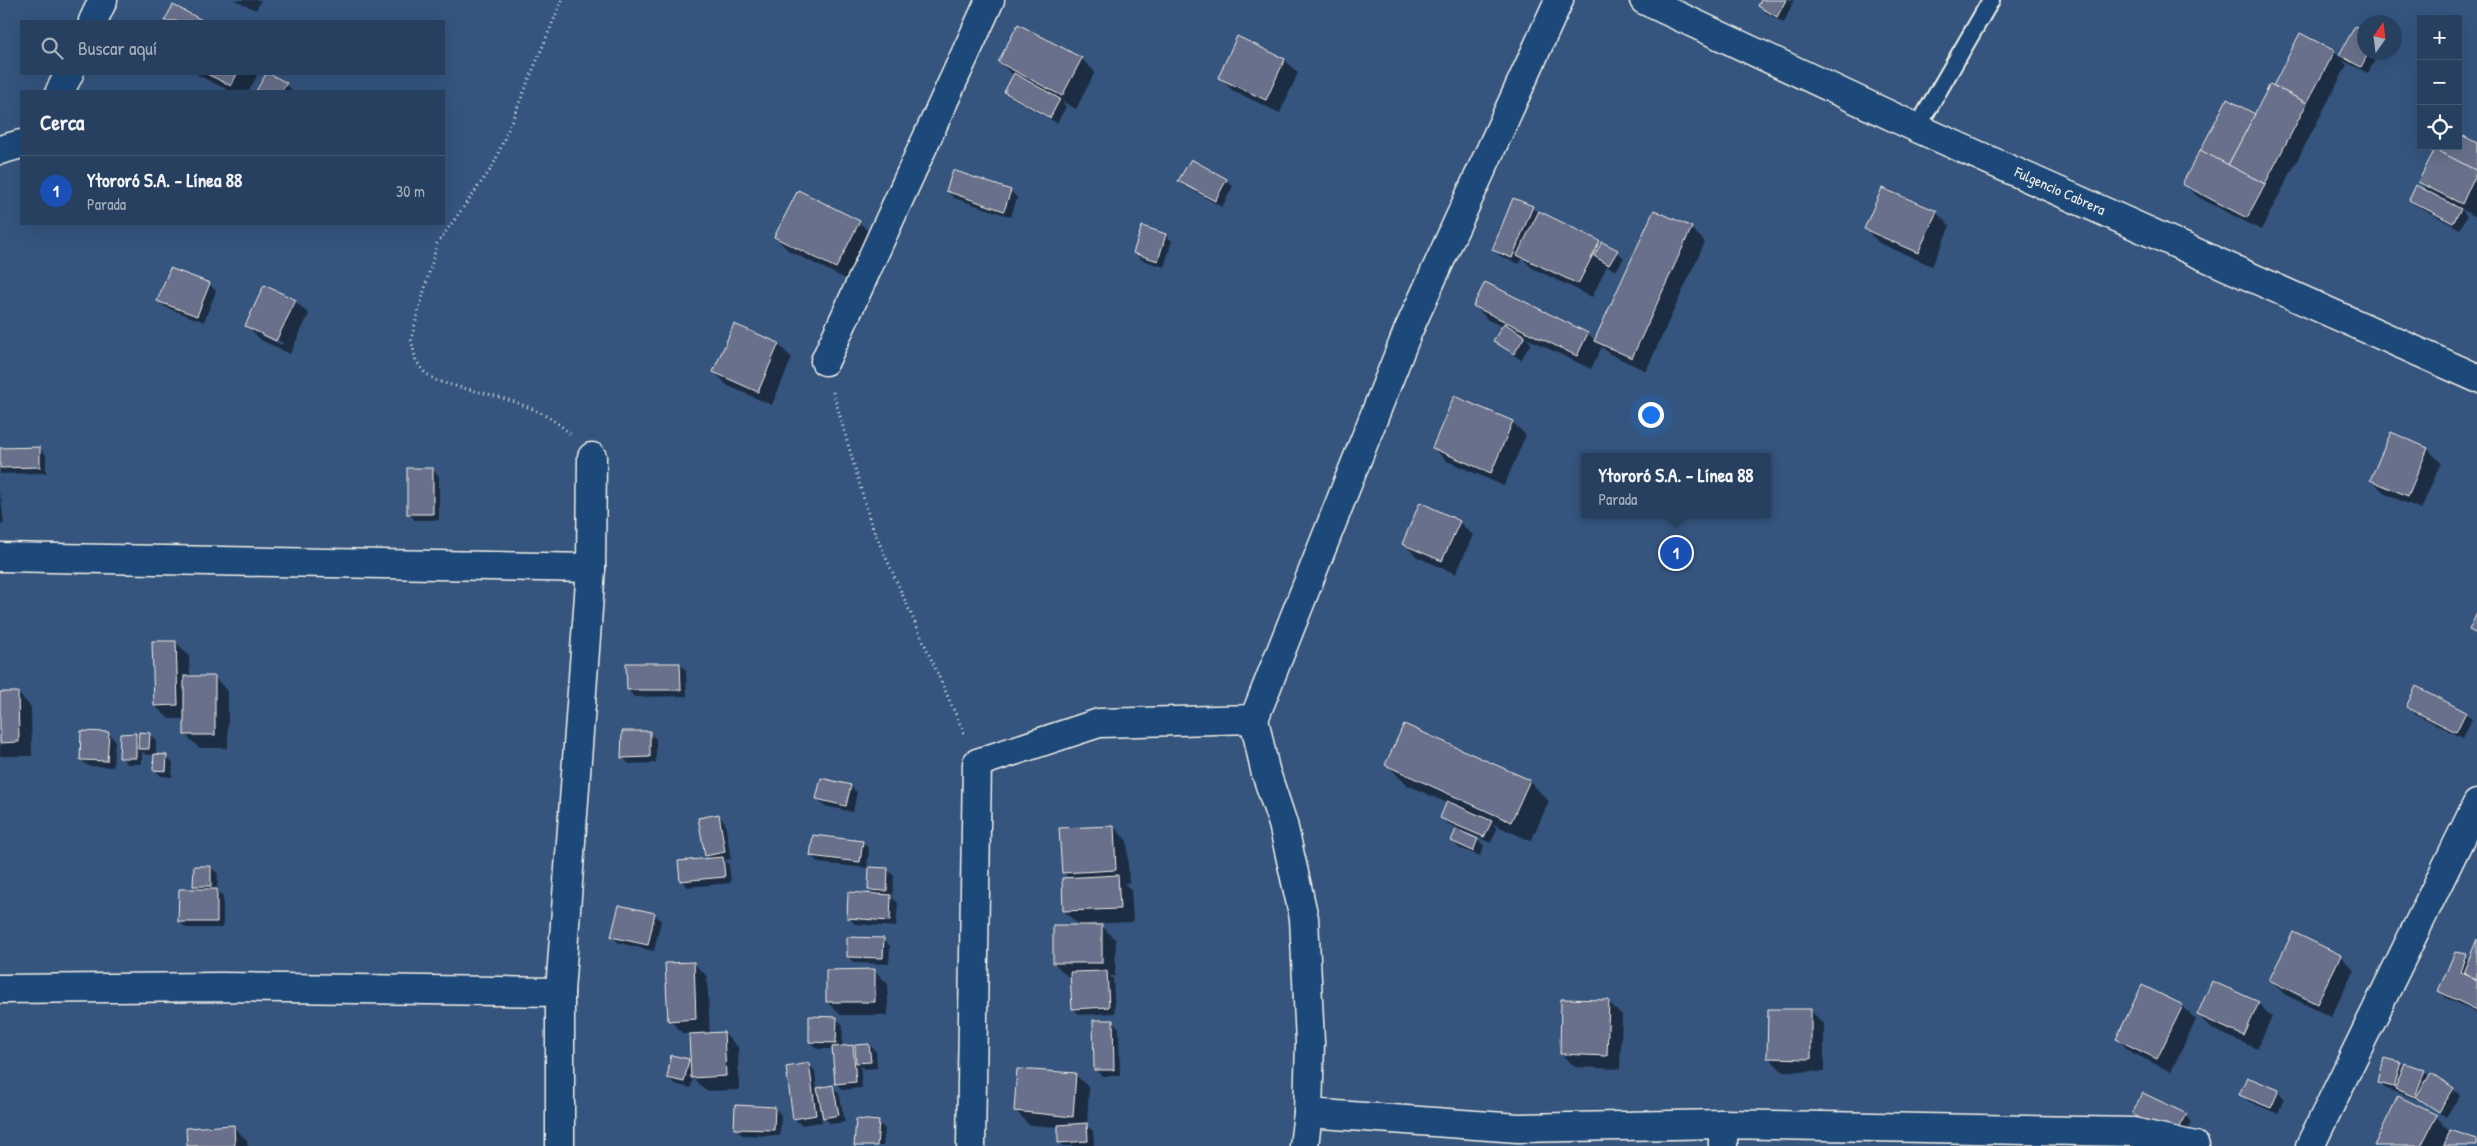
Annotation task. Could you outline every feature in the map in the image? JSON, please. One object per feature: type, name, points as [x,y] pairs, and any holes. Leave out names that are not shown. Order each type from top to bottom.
[{"type":"street","points":[[93,20],[103,0]]},
{"type":"street","points":[[825,362],[990,0]]},
{"type":"street","points":[[1304,1146],[1308,1113],[1310,1042],[1304,918],[1283,824],[1265,770],[1254,719],[1408,331],[1559,0]]},
{"type":"street","name":"Fulgencio Cabrera","points":[[1644,0],[1917,128],[2477,378]]},
{"type":"street","points":[[60,90],[68,75]]},
{"type":"street","points":[[0,150],[20,144]]},
{"type":"street","points":[[560,1146],[560,992],[591,568],[592,457]]},
{"type":"street","points":[[0,557],[591,568]]},
{"type":"street","points":[[971,1146],[978,763],[1099,723],[1254,719]]},
{"type":"street","points":[[2310,1146],[2469,841],[2477,804]]},
{"type":"street","points":[[0,990],[220,987],[560,992]]},
{"type":"street","points":[[1308,1113],[1518,1128],[1723,1135],[2133,1139],[2195,1146]]},
{"type":"lane","points":[[1917,128],[1991,0]]},
{"type":"path","points":[[562,0],[493,166],[437,244],[411,339],[416,361],[425,373],[437,381],[520,404],[558,422],[592,457]]},
{"type":"path","points":[[825,362],[871,524],[978,763]]},
{"type":"building","points":[[1761,0],[1786,0],[1777,17],[1758,6]]},
{"type":"building","points":[[173,5],[202,20],[165,20]]},
{"type":"building","points":[[1018,24],[1082,58],[1062,96],[998,62]]},
{"type":"building","points":[[2355,26],[2357,27],[2357,60],[2365,60],[2361,67],[2339,55]]},
{"type":"building","points":[[2300,33],[2335,51],[2307,103],[2273,86]]},
{"type":"building","points":[[1237,36],[1285,59],[1266,100],[1218,78]]},
{"type":"building","points":[[1014,73],[1060,99],[1050,118],[1004,92]]},
{"type":"building","points":[[209,75],[236,75],[231,86]]},
{"type":"building","points":[[265,75],[272,75],[287,83],[283,90],[257,90]]},
{"type":"building","points":[[2270,84],[2307,103],[2265,184],[2228,165]]},
{"type":"building","points":[[2227,99],[2255,114],[2228,165],[2200,151]]},
{"type":"building","points":[[2462,135],[2477,143],[2477,171],[2438,151],[2462,150]]},
{"type":"building","points":[[2200,150],[2265,184],[2247,218],[2182,184]]},
{"type":"building","points":[[2434,150],[2477,171],[2462,204],[2418,182]]},
{"type":"building","points":[[1191,159],[1227,179],[1215,201],[1178,181]]},
{"type":"building","points":[[953,170],[1011,190],[1004,211],[946,191]]},
{"type":"building","points":[[2416,185],[2461,209],[2453,223],[2409,200]]},
{"type":"building","points":[[1882,188],[1937,211],[1918,253],[1864,229]]},
{"type":"building","points":[[798,190],[860,221],[836,268],[774,237]]},
{"type":"building","points":[[1513,198],[1533,206],[1512,258],[1492,250]]},
{"type":"building","points":[[1654,210],[1692,227],[1632,358],[1594,341]]},
{"type":"building","points":[[1539,211],[1600,241],[1578,284],[1517,255]]},
{"type":"building","points":[[1142,226],[1166,234],[1158,261],[1133,253]]},
{"type":"building","points":[[1602,242],[1618,250],[1609,265],[1594,256]]},
{"type":"building","points":[[170,268],[210,283],[197,316],[157,301]]},
{"type":"building","points":[[1485,282],[1588,333],[1577,356],[1473,306]]},
{"type":"building","points":[[264,285],[296,300],[276,341],[245,326]]},
{"type":"building","points":[[1504,323],[1525,336],[1514,354],[1493,341]]},
{"type":"building","points":[[734,324],[779,343],[758,392],[713,372]]},
{"type":"building","points":[[1454,396],[1513,421],[1491,473],[1432,448]]},
{"type":"building","points":[[2391,432],[2428,448],[2408,496],[2370,480]]},
{"type":"building","points":[[40,447],[40,467],[0,468],[0,448]]},
{"type":"building","points":[[407,468],[433,468],[433,514],[407,514]]},
{"type":"building","points":[[1420,502],[1460,521],[1442,561],[1402,544]]},
{"type":"building","points":[[2477,613],[2477,634],[2469,630]]},
{"type":"building","points":[[152,641],[176,641],[178,705],[154,706]]},
{"type":"building","points":[[626,663],[680,663],[681,690],[627,690]]},
{"type":"building","points":[[184,676],[215,676],[215,735],[184,735]]},
{"type":"building","points":[[2416,686],[2466,712],[2456,732],[2406,707]]},
{"type":"building","points":[[0,692],[18,692],[19,742],[0,743]]},
{"type":"building","points":[[1404,724],[1530,780],[1511,822],[1385,765]]},
{"type":"building","points":[[81,731],[109,732],[107,761],[80,760]]},
{"type":"building","points":[[622,731],[650,731],[650,757],[621,758]]},
{"type":"building","points":[[139,732],[150,733],[149,749],[138,749]]},
{"type":"building","points":[[136,733],[136,758],[119,758],[120,734]]},
{"type":"building","points":[[154,754],[167,755],[166,771],[153,770]]},
{"type":"building","points":[[821,778],[851,785],[846,806],[816,799]]},
{"type":"building","points":[[1447,801],[1492,821],[1484,837],[1440,818]]},
{"type":"building","points":[[719,814],[725,852],[705,856],[698,818]]},
{"type":"building","points":[[1114,826],[1116,870],[1062,873],[1059,828]]},
{"type":"building","points":[[1456,829],[1478,839],[1473,851],[1451,841]]},
{"type":"building","points":[[813,835],[863,841],[860,862],[810,856]]},
{"type":"building","points":[[723,857],[725,877],[680,881],[678,861]]},
{"type":"building","points":[[194,866],[211,866],[211,886],[193,886]]},
{"type":"building","points":[[869,867],[888,868],[887,891],[868,890]]},
{"type":"building","points":[[1118,875],[1120,909],[1063,911],[1062,878]]},
{"type":"building","points":[[179,889],[217,889],[217,922],[178,922]]},
{"type":"building","points":[[848,892],[891,895],[890,921],[847,918]]},
{"type":"building","points":[[619,905],[655,913],[648,945],[611,937]]},
{"type":"building","points":[[1053,925],[1102,925],[1102,963],[1053,963]]},
{"type":"building","points":[[2293,932],[2341,955],[2317,1004],[2269,980]]},
{"type":"building","points":[[847,937],[884,938],[883,958],[847,957]]},
{"type":"building","points":[[2477,939],[2477,979],[2463,973]]},
{"type":"building","points":[[2455,952],[2466,954],[2460,972],[2477,980],[2477,1010],[2438,991]]},
{"type":"building","points":[[694,962],[696,1019],[668,1021],[665,963]]},
{"type":"building","points":[[875,969],[875,1002],[826,1002],[826,970]]},
{"type":"building","points":[[1107,971],[1109,1007],[1072,1009],[1070,972]]},
{"type":"building","points":[[2212,981],[2259,1002],[2244,1036],[2197,1015]]},
{"type":"building","points":[[2142,985],[2183,1005],[2157,1059],[2116,1039]]},
{"type":"building","points":[[1561,999],[1609,1000],[1607,1056],[1560,1054]]},
{"type":"building","points":[[1768,1009],[1811,1009],[1811,1059],[1767,1058]]},
{"type":"building","points":[[809,1016],[837,1017],[836,1043],[809,1042]]},
{"type":"building","points":[[1093,1020],[1113,1020],[1114,1070],[1094,1070]]},
{"type":"building","points":[[724,1032],[726,1076],[691,1078],[689,1034]]},
{"type":"building","points":[[869,1044],[871,1062],[856,1063],[855,1045]]},
{"type":"building","points":[[853,1045],[856,1082],[835,1084],[832,1047]]},
{"type":"building","points":[[671,1055],[689,1059],[684,1082],[667,1078]]},
{"type":"building","points":[[2384,1058],[2401,1062],[2394,1087],[2378,1083]]},
{"type":"building","points":[[809,1063],[816,1115],[793,1119],[786,1067]]},
{"type":"building","points":[[2405,1063],[2425,1070],[2415,1097],[2395,1089]]},
{"type":"building","points":[[1017,1069],[1076,1073],[1073,1117],[1014,1111]]},
{"type":"building","points":[[2431,1073],[2454,1088],[2439,1112],[2416,1097]]},
{"type":"building","points":[[2247,1077],[2279,1090],[2271,1108],[2239,1095]]},
{"type":"building","points":[[833,1085],[839,1115],[823,1118],[817,1088]]},
{"type":"building","points":[[2143,1093],[2187,1114],[2175,1136],[2132,1114]]},
{"type":"building","points":[[2398,1096],[2437,1115],[2421,1146],[2374,1146]]},
{"type":"building","points":[[735,1105],[775,1107],[774,1130],[734,1129]]},
{"type":"building","points":[[856,1119],[879,1121],[877,1146],[854,1146]]},
{"type":"building","points":[[1087,1123],[1088,1141],[1058,1143],[1058,1125]]},
{"type":"building","points":[[234,1125],[235,1146],[187,1146],[186,1128]]},
{"type":"building","points":[[2450,1130],[2477,1139],[2477,1146],[2444,1146]]},
{"type":"place","name":"Ytororó S.A. - Línea 88","points":[[1676,553]]}]
